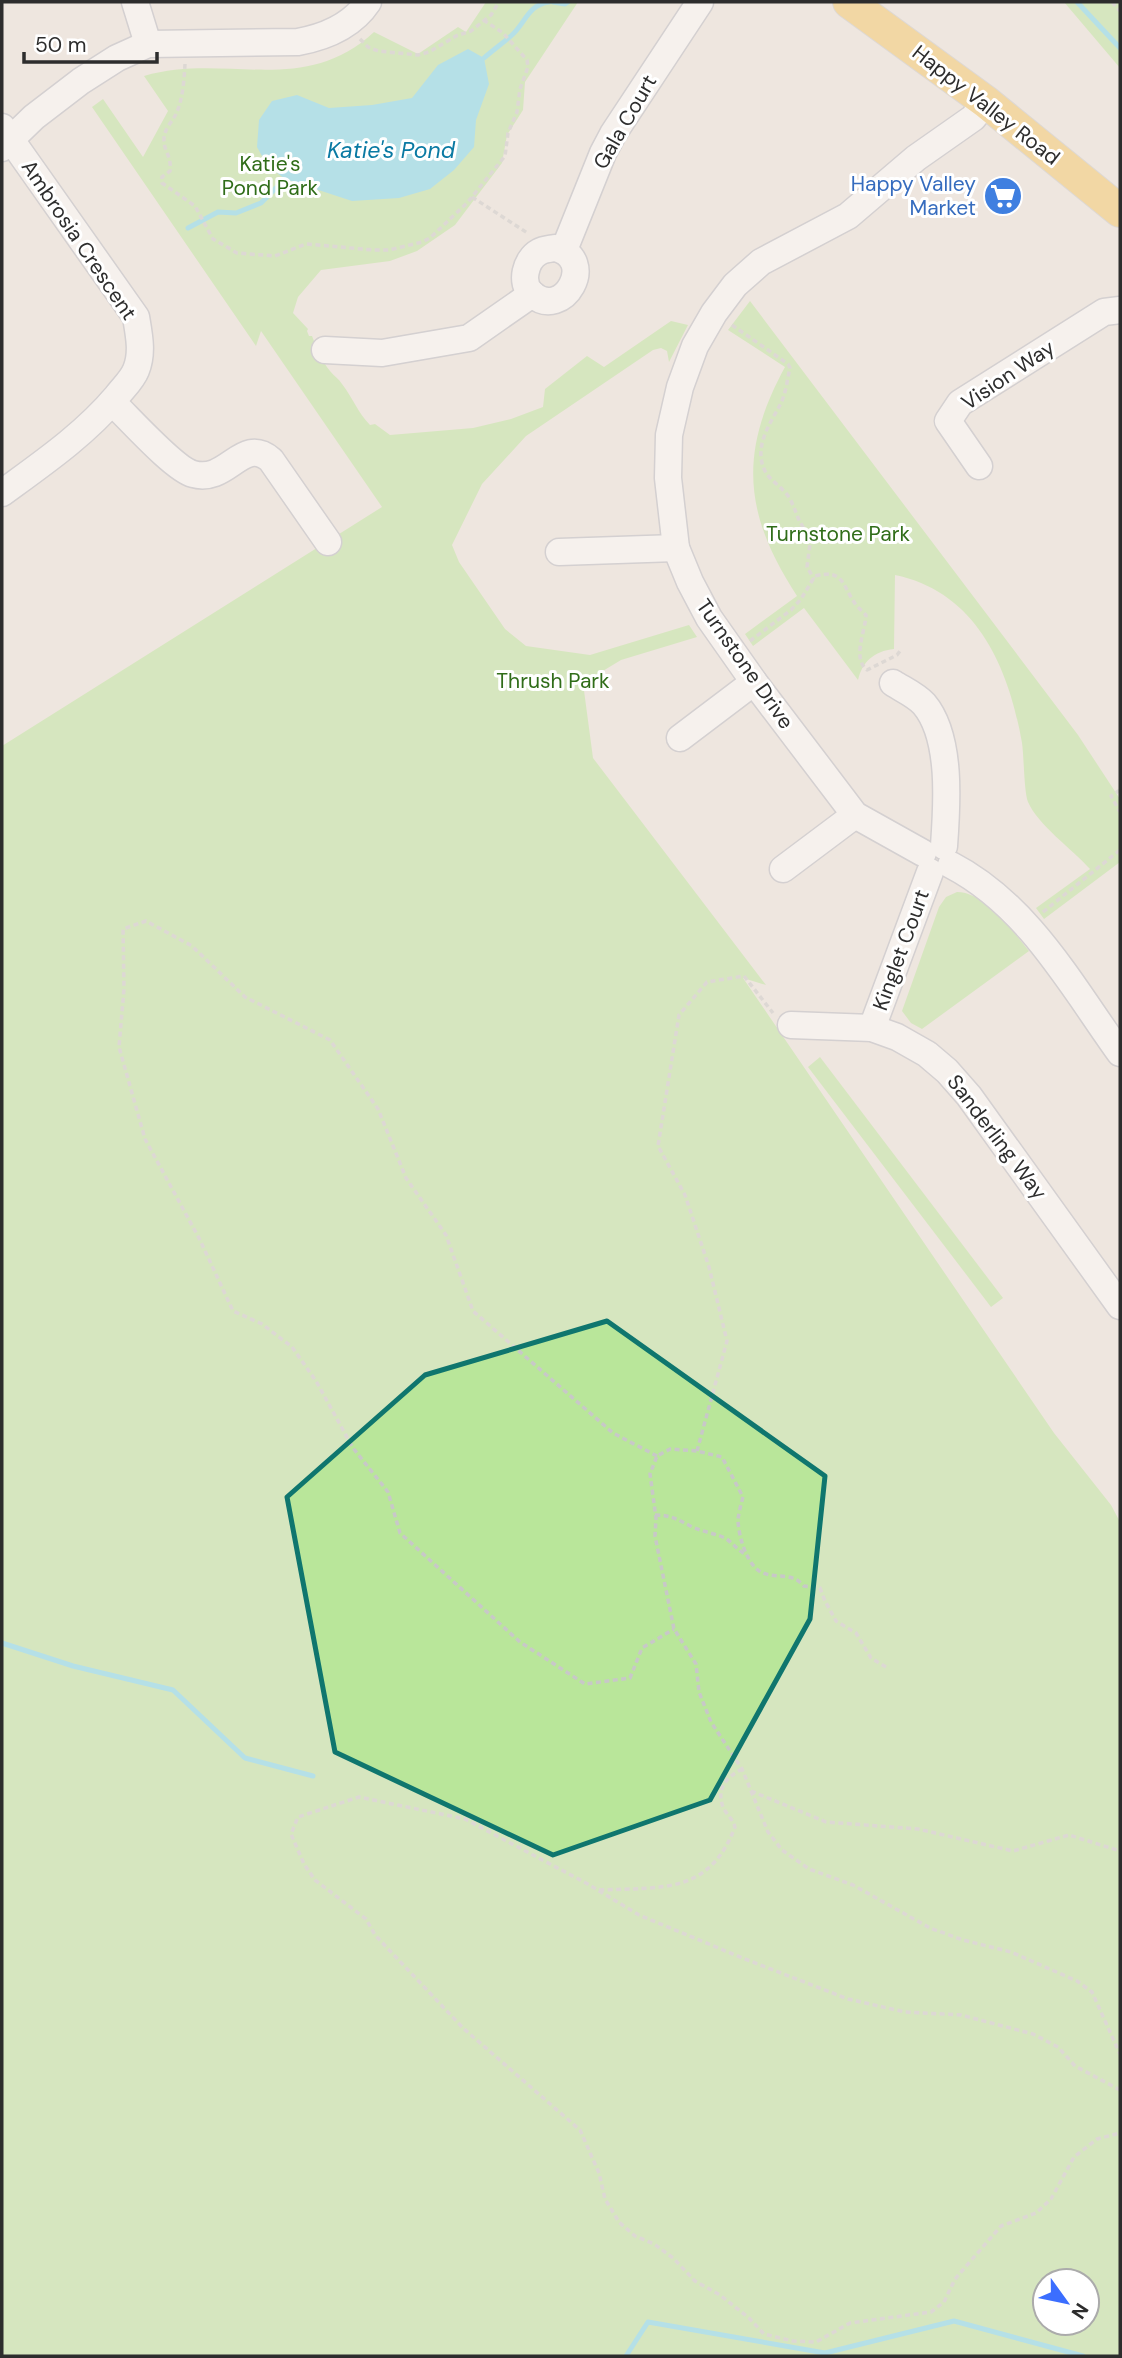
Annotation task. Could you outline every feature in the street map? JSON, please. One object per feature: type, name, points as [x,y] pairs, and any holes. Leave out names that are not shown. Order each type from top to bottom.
[{"type":"main road","name":"Happy Valley Road","points":[[849,2],[986,102],[1120,211]]},
{"type":"street","points":[[135,2],[148,44]]},
{"type":"street","points":[[5,138],[81,81],[117,58],[148,44],[298,42],[315,39],[354,18],[368,2]]},
{"type":"street","name":"Gala Court","points":[[564,250],[613,134],[700,2]]},
{"type":"street","name":"Turnstone Drive","points":[[986,102],[973,118],[916,158],[848,216],[761,262],[735,285],[713,313],[695,346],[680,387],[670,435],[668,478],[676,548],[709,618],[855,815],[937,859],[998,896],[1020,917],[1120,1053]]},
{"type":"street","name":"Ambrosia Crescent","points":[[2,494],[76,438],[111,402],[135,372],[140,356],[136,317],[5,138]]},
{"type":"street","points":[[555,247],[564,250],[572,258],[575,268],[572,288],[564,297],[542,300],[526,287],[526,269],[537,253],[555,247]]},
{"type":"street","points":[[325,350],[382,353],[469,338],[532,294]]},
{"type":"street","name":"Vision Way","points":[[979,466],[948,421],[960,403],[1104,312],[1120,310]]},
{"type":"street","points":[[111,402],[177,465],[191,474],[205,476],[221,471],[250,452],[262,453],[271,460],[328,541]]},
{"type":"street","points":[[559,552],[676,548]]},
{"type":"street","points":[[680,737],[754,682]]},
{"type":"street","name":"Kinglet Court","points":[[872,1028],[937,859],[947,779],[933,718],[923,703],[892,683]]},
{"type":"street","points":[[783,869],[855,815]]},
{"type":"street","name":"Sanderling Way","points":[[784,1021],[872,1028],[897,1037],[928,1054],[969,1096],[1120,1306]]},
{"type":"path","points":[[359,38],[368,47],[378,51],[418,54],[429,52],[485,21],[499,2]]},
{"type":"path","points":[[1112,2],[1120,11]]},
{"type":"path","points":[[185,61],[179,106],[164,140],[171,164],[170,171],[162,177],[162,183],[186,198],[201,215],[204,226],[213,239],[247,255],[275,256],[306,244],[389,250],[430,238],[472,197],[505,156],[508,133],[517,111],[520,89],[528,67],[527,60],[503,33],[485,21]]},
{"type":"path","points":[[472,197],[535,238]]},
{"type":"path","points":[[725,320],[790,368],[781,403],[770,420],[761,452],[765,471],[790,500],[796,517],[811,536],[807,567],[814,579]]},
{"type":"path","points":[[748,642],[791,610],[815,576],[827,573],[841,578],[854,602],[866,615],[865,632],[859,652],[862,666],[867,670],[900,651]]},
{"type":"path","points":[[1120,790],[1111,796],[1120,812]]},
{"type":"path","points":[[1042,914],[1120,850]]},
{"type":"path","points":[[657,1456],[613,1433],[473,1311],[446,1235],[406,1178],[378,1109],[330,1040],[244,997],[192,946],[146,920],[123,929],[124,989],[119,1047],[145,1139],[200,1240],[233,1311],[262,1324],[292,1347],[316,1381],[353,1448],[388,1492],[400,1532],[520,1642],[584,1684],[630,1678],[642,1648],[674,1629]]},
{"type":"path","points":[[697,1451],[727,1340],[709,1266],[685,1195],[657,1146],[679,1015],[707,982],[744,976],[784,1021]]},
{"type":"path","points":[[887,1667],[871,1658],[856,1633],[836,1620],[820,1588],[804,1586],[791,1576],[765,1574],[754,1568],[740,1535],[738,1518],[743,1497],[722,1457],[697,1451],[670,1449],[657,1456],[650,1474],[655,1536],[674,1629],[696,1664],[699,1692],[711,1722],[742,1769],[768,1832],[782,1850],[808,1869],[853,1885],[930,1928],[963,1940],[1011,1952],[1077,1981],[1092,1992],[1120,2054]]},
{"type":"path","points":[[655,1515],[667,1515],[692,1527],[714,1533],[749,1556]]},
{"type":"path","points":[[598,1890],[675,1886],[694,1879],[712,1866],[729,1842],[735,1827],[732,1817],[724,1809],[721,1795],[724,1784],[728,1777],[742,1769]]},
{"type":"path","points":[[750,1791],[825,1822],[918,1829],[1013,1851],[1069,1835],[1120,1851]]},
{"type":"path","points":[[1120,2090],[1075,2066],[1058,2047],[1034,2034],[961,2015],[905,2012],[848,1999],[639,1915],[465,1819],[359,1797],[298,1817],[291,1834],[304,1864],[315,1880],[366,1919],[375,1935],[463,2028],[580,2130],[599,2173],[605,2199],[619,2222],[635,2236],[654,2244],[673,2258],[695,2281],[720,2295],[764,2334],[793,2341],[816,2342],[850,2323],[931,2312],[944,2302],[955,2278],[1001,2226],[1036,2213],[1051,2199],[1074,2157],[1097,2139],[1120,2133]]},
{"type":"highlighted area","points":[[607,1321],[825,1476],[810,1619],[710,1800],[553,1855],[335,1752],[287,1497],[425,1375]]},
{"type":"green space","points":[[486,2],[578,2],[525,82],[523,110],[507,135],[502,163],[455,225],[417,251],[390,261],[321,270],[298,297],[293,313],[308,329],[309,336],[312,336],[330,371],[341,382],[366,420],[370,425],[375,424],[390,435],[473,428],[511,419],[543,407],[545,389],[587,356],[604,367],[671,321],[688,325],[669,362],[667,351],[661,348],[653,350],[526,436],[482,484],[452,545],[459,562],[505,629],[526,646],[590,655],[689,625],[697,637],[621,660],[583,683],[593,758],[766,985],[743,978],[1054,1433],[1111,1505],[1120,1522],[1120,2356],[2,2356],[2,746],[382,507],[261,331],[256,346],[92,107],[103,99],[143,157],[168,111],[144,76],[204,68],[291,69],[320,63],[347,52],[374,32],[418,54],[458,27],[466,32]]},
{"type":"green space","points":[[1064,2],[1120,2],[1120,68]]},
{"type":"green space","name":"Turnstone Park","points":[[750,301],[1078,735],[1120,799],[1120,862],[1044,919],[1036,908],[1090,869],[1047,828],[1028,802],[1022,743],[1008,687],[998,661],[968,616],[948,598],[923,584],[895,575],[894,649],[880,652],[870,658],[862,668],[858,680],[804,608],[753,646],[745,634],[797,596],[766,538],[754,483],[754,456],[760,428],[770,398],[785,367],[728,330]]},
{"type":"green space","points":[[957,892],[978,898],[988,905],[1029,951],[922,1029],[911,1023],[902,1011],[939,907],[946,897]]},
{"type":"green space","points":[[820,1057],[1003,1298],[991,1307],[808,1067]]},
{"type":"water","name":"Katie's Pond","points":[[468,49],[484,58],[489,84],[476,120],[474,147],[454,170],[430,189],[399,198],[352,201],[285,179],[267,165],[257,147],[259,120],[272,101],[297,95],[329,108],[372,105],[412,98],[438,65]]},
{"type":"waterway","points":[[484,58],[512,35],[532,10],[549,2]]},
{"type":"waterway","points":[[553,2],[568,2]]},
{"type":"waterway","points":[[1077,2],[1120,48]]},
{"type":"waterway","points":[[188,228],[218,212],[236,213],[261,203],[285,179]]},
{"type":"waterway","points":[[2,1643],[73,1666],[173,1690],[245,1758],[313,1776]]},
{"type":"waterway","points":[[626,2356],[648,2322],[825,2353],[954,2321],[1083,2356]]},
{"type":"place","name":"Happy Valley Market","points":[[1003,196]]},
{"type":"park label","name":"Katie's Pond Park","points":[[270,176]]},
{"type":"park label","name":"Thrush Park","points":[[553,681]]}]
